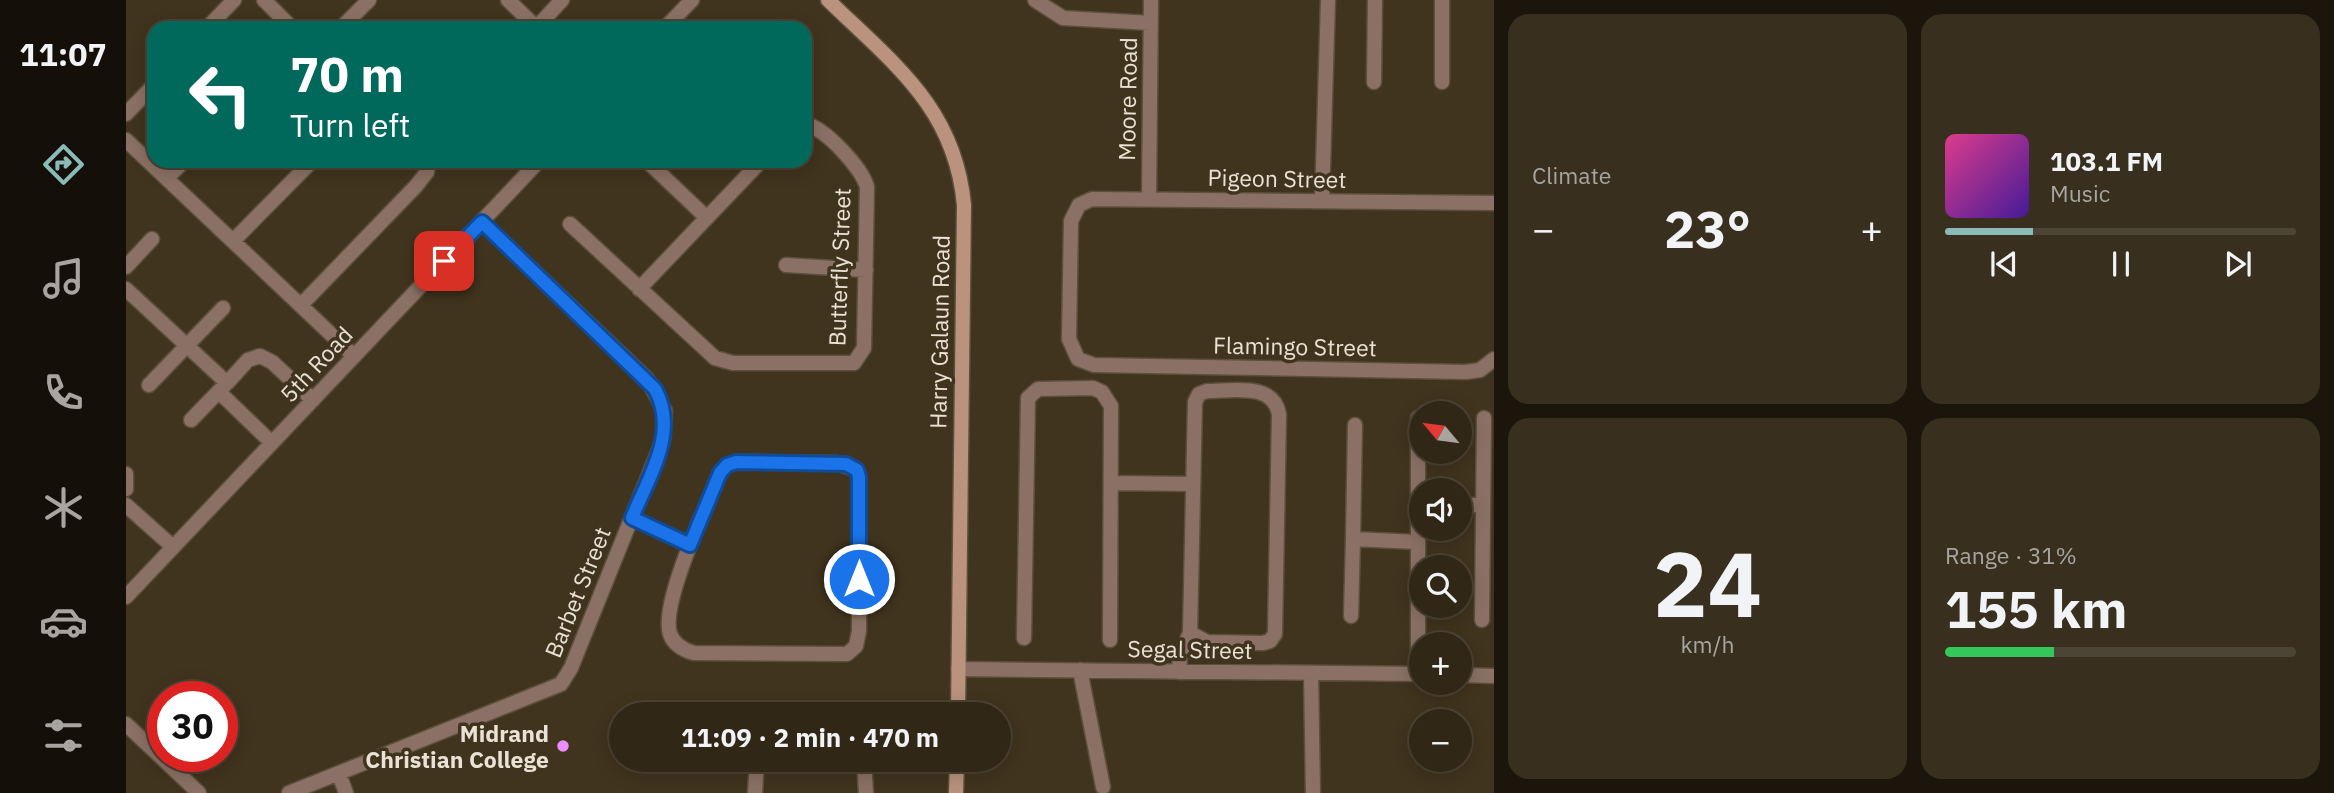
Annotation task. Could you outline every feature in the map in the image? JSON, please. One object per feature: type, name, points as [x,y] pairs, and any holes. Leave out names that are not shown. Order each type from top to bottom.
[{"type":"main road","name":"Harry Galaun Road","points":[[828,0],[920,90],[941,121],[959,172],[964,205],[957,702]]},
{"type":"main road","points":[[956,793],[957,772]]},
{"type":"street","points":[[214,21],[234,0]]},
{"type":"street","points":[[264,0],[285,21]]},
{"type":"street","points":[[348,21],[369,0]]},
{"type":"street","points":[[508,0],[529,21]]},
{"type":"street","points":[[542,21],[562,0]]},
{"type":"street","points":[[672,21],[692,0]]},
{"type":"street","points":[[1035,0],[1063,18],[1151,23]]},
{"type":"street","name":"Moore Road","points":[[1149,199],[1151,0]]},
{"type":"street","points":[[1322,201],[1328,0]]},
{"type":"street","points":[[1374,82],[1375,0]]},
{"type":"street","points":[[1441,0],[1441,82]]},
{"type":"street","points":[[126,114],[147,92]]},
{"type":"street","name":"Butterfly Street","points":[[569,224],[707,352],[724,362],[848,365],[858,360],[864,348],[864,179],[855,165],[812,128]]},
{"type":"street","points":[[126,140],[147,159]]},
{"type":"street","points":[[156,168],[354,356]]},
{"type":"street","points":[[167,178],[177,168]]},
{"type":"street","points":[[234,240],[305,168]]},
{"type":"street","points":[[302,304],[423,179],[426,168]]},
{"type":"street","name":"5th Road","points":[[126,597],[532,168]]},
{"type":"street","points":[[654,168],[707,218]]},
{"type":"street","points":[[639,289],[754,168]]},
{"type":"street","name":"Pigeon Street","points":[[1094,365],[1079,359],[1070,346],[1071,220],[1079,205],[1092,199],[1494,203]]},
{"type":"street","name":"Barbet Street","points":[[289,793],[326,786],[339,774],[561,684],[571,668],[663,440],[666,421],[661,401],[647,379],[482,222]]},
{"type":"street","points":[[126,267],[152,239]]},
{"type":"street","points":[[786,265],[866,270]]},
{"type":"street","points":[[126,289],[186,346],[272,443]]},
{"type":"street","points":[[149,385],[223,308]]},
{"type":"street","points":[[191,420],[248,360],[260,356],[272,362],[313,400]]},
{"type":"street","name":"Flamingo Street","points":[[1094,365],[1466,372],[1480,370],[1493,360]]},
{"type":"street","points":[[1024,638],[1027,403],[1031,393],[1038,389],[1093,388],[1106,396],[1111,406],[1110,640]]},
{"type":"street","points":[[1180,671],[1180,655],[1190,634],[1194,409],[1199,394],[1207,391],[1252,392],[1271,396],[1279,414],[1275,634],[1270,641],[1262,643],[1207,642],[1190,634]]},
{"type":"street","points":[[1482,620],[1488,532],[1483,505],[1484,418]]},
{"type":"street","points":[[1351,616],[1355,425]]},
{"type":"street","points":[[736,462],[837,463],[852,466],[859,477],[859,631],[856,646],[842,656],[694,653],[681,648],[670,635],[668,617],[690,545],[720,473],[727,465],[736,462]]},
{"type":"street","points":[[126,474],[126,489]]},
{"type":"street","points":[[1112,483],[1192,484]]},
{"type":"street","points":[[126,505],[173,547]]},
{"type":"street","points":[[1472,505],[1483,505]]},
{"type":"street","points":[[632,518],[690,545]]},
{"type":"street","points":[[1353,539],[1417,542],[1419,632]]},
{"type":"street","name":"Segal Street","points":[[958,669],[1409,674]]},
{"type":"street","points":[[1080,670],[1103,786]]},
{"type":"street","points":[[1311,673],[1312,793]]},
{"type":"street","points":[[1472,675],[1494,676]]},
{"type":"street","points":[[126,724],[199,793]]},
{"type":"street","points":[[755,793],[756,772]]},
{"type":"street","points":[[865,772],[866,793]]},
{"type":"street","points":[[339,774],[346,793]]},
{"type":"place","name":"Midrand Christian College","points":[[563,746]]},
{"type":"route","points":[[444,261],[482,222],[655,389],[665,411],[666,430],[632,518],[690,545],[720,473],[727,465],[736,462],[846,464],[857,470],[859,477],[859,579]]}]
